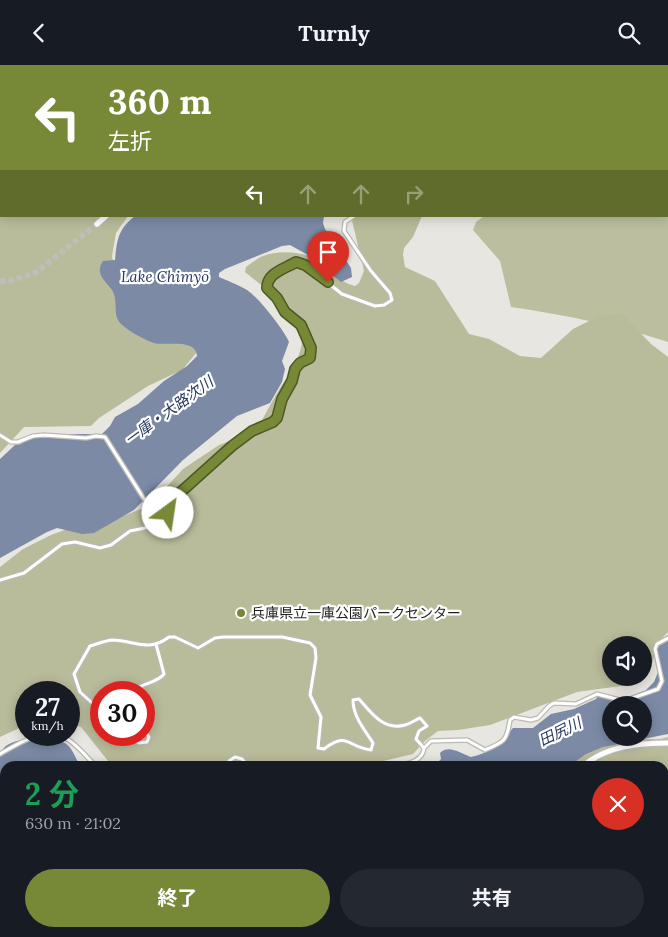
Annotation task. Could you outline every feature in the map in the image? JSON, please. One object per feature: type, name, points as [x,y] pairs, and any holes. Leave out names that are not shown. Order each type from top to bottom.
[{"type":"highway","points":[[97,225],[105,217]]},
{"type":"main road","points":[[589,761],[627,746],[646,743],[668,743]]},
{"type":"street","points":[[0,580],[24,573],[62,544],[75,542],[88,547],[100,548],[111,545],[130,531],[145,528],[154,518],[168,513],[173,499],[232,446],[252,431],[273,422],[277,418],[282,399],[292,381],[295,369],[300,363],[310,358],[311,348],[301,325],[285,312],[277,298],[267,288],[269,277],[296,262],[305,265],[342,294],[375,306],[384,305],[392,300],[390,293],[371,271],[344,231],[345,222],[352,217]]},
{"type":"street","points":[[0,435],[11,443],[33,436],[44,435],[86,439],[96,436],[105,437],[154,518]]},
{"type":"street","points":[[90,701],[80,692],[74,674],[90,646],[113,640],[148,645],[156,644],[168,637],[175,637],[192,647],[198,648],[215,638],[282,637],[310,643],[315,648],[316,658],[310,695],[321,717],[318,748],[324,749],[341,740],[371,750],[373,743],[357,718],[353,707],[353,700],[359,699],[378,720],[388,725],[405,725],[420,718],[427,726],[419,731],[416,739],[424,748]]},
{"type":"street","points":[[411,761],[420,758],[424,753],[424,748],[431,741],[467,740],[485,750],[502,743],[508,736],[510,720],[514,717],[531,720],[538,718],[554,703],[576,704],[597,694],[624,701],[658,689],[662,681],[655,649],[657,644],[668,638]]},
{"type":"street","points":[[151,681],[160,678],[164,673],[156,644]]},
{"type":"street","points":[[0,754],[35,736],[58,736],[68,739],[91,761]]},
{"type":"street","points":[[229,761],[234,757],[244,761]]},
{"type":"green space","points":[[0,217],[127,217],[116,233],[112,256],[117,279],[202,346],[182,370],[148,386],[99,418],[91,426],[24,427],[0,453]]},
{"type":"green space","points":[[351,217],[422,217],[413,237],[404,248],[405,267],[435,281],[469,334],[489,339],[520,356],[541,358],[573,329],[599,316],[622,314],[651,344],[668,357],[668,632],[659,641],[652,664],[652,636],[602,636],[602,686],[621,686],[577,692],[490,725],[438,731],[413,754],[383,761],[108,761],[96,746],[155,746],[155,681],[90,681],[90,738],[80,727],[80,681],[15,681],[15,730],[0,737],[0,567],[23,549],[51,535],[73,527],[102,525],[150,505],[183,469],[219,445],[257,431],[298,358],[302,341],[298,323],[293,315],[273,295],[245,272],[246,267],[263,256],[270,254],[285,252],[300,254],[314,258],[339,279],[355,286],[359,283],[364,271]]},
{"type":"green space","points":[[483,217],[668,217],[668,342],[590,321],[511,307],[500,261],[473,230],[476,222]]},
{"type":"green space","points":[[668,737],[668,761],[573,761],[589,750],[605,746],[652,746],[652,740]]},
{"type":"water","name":"Lake Chimyō","points":[[134,217],[324,217],[325,229],[351,268],[352,277],[341,282],[308,255],[290,245],[282,246],[219,273],[219,277],[247,290],[258,300],[277,322],[289,342],[282,361],[285,369],[282,382],[270,403],[237,416],[183,460],[134,510],[94,533],[82,534],[57,528],[0,558],[0,459],[15,445],[21,444],[33,435],[102,434],[115,417],[138,404],[197,356],[192,347],[180,344],[154,343],[129,330],[118,320],[114,294],[102,278],[100,268],[103,261],[115,260],[119,235]]},
{"type":"water","points":[[668,635],[668,734],[652,737],[652,696],[631,696],[652,686],[658,672],[653,648],[658,641]]},
{"type":"water","name":"田尻川","points":[[599,694],[609,696],[602,696],[602,746],[608,746],[586,754],[576,761],[439,761],[441,759],[440,753],[447,749],[471,757],[484,753],[500,742],[513,728],[533,728],[551,714],[574,709],[596,699]]},
{"type":"water","points":[[15,742],[15,746],[69,746],[77,761],[0,761],[3,749]]},
{"type":"tunnel","points":[[0,281],[13,280],[35,273],[97,224]]},
{"type":"place","name":"兵庫県立一庫公園パークセンター","points":[[241,613]]},
{"type":"route","points":[[168,513],[173,499],[232,446],[252,431],[273,422],[277,418],[282,399],[292,381],[295,369],[300,363],[310,358],[311,348],[301,325],[285,312],[277,298],[267,288],[269,277],[296,262],[305,265],[328,282]]},
{"type":"water label","name":"一庫・大路次川","points":[[169,411]]}]
